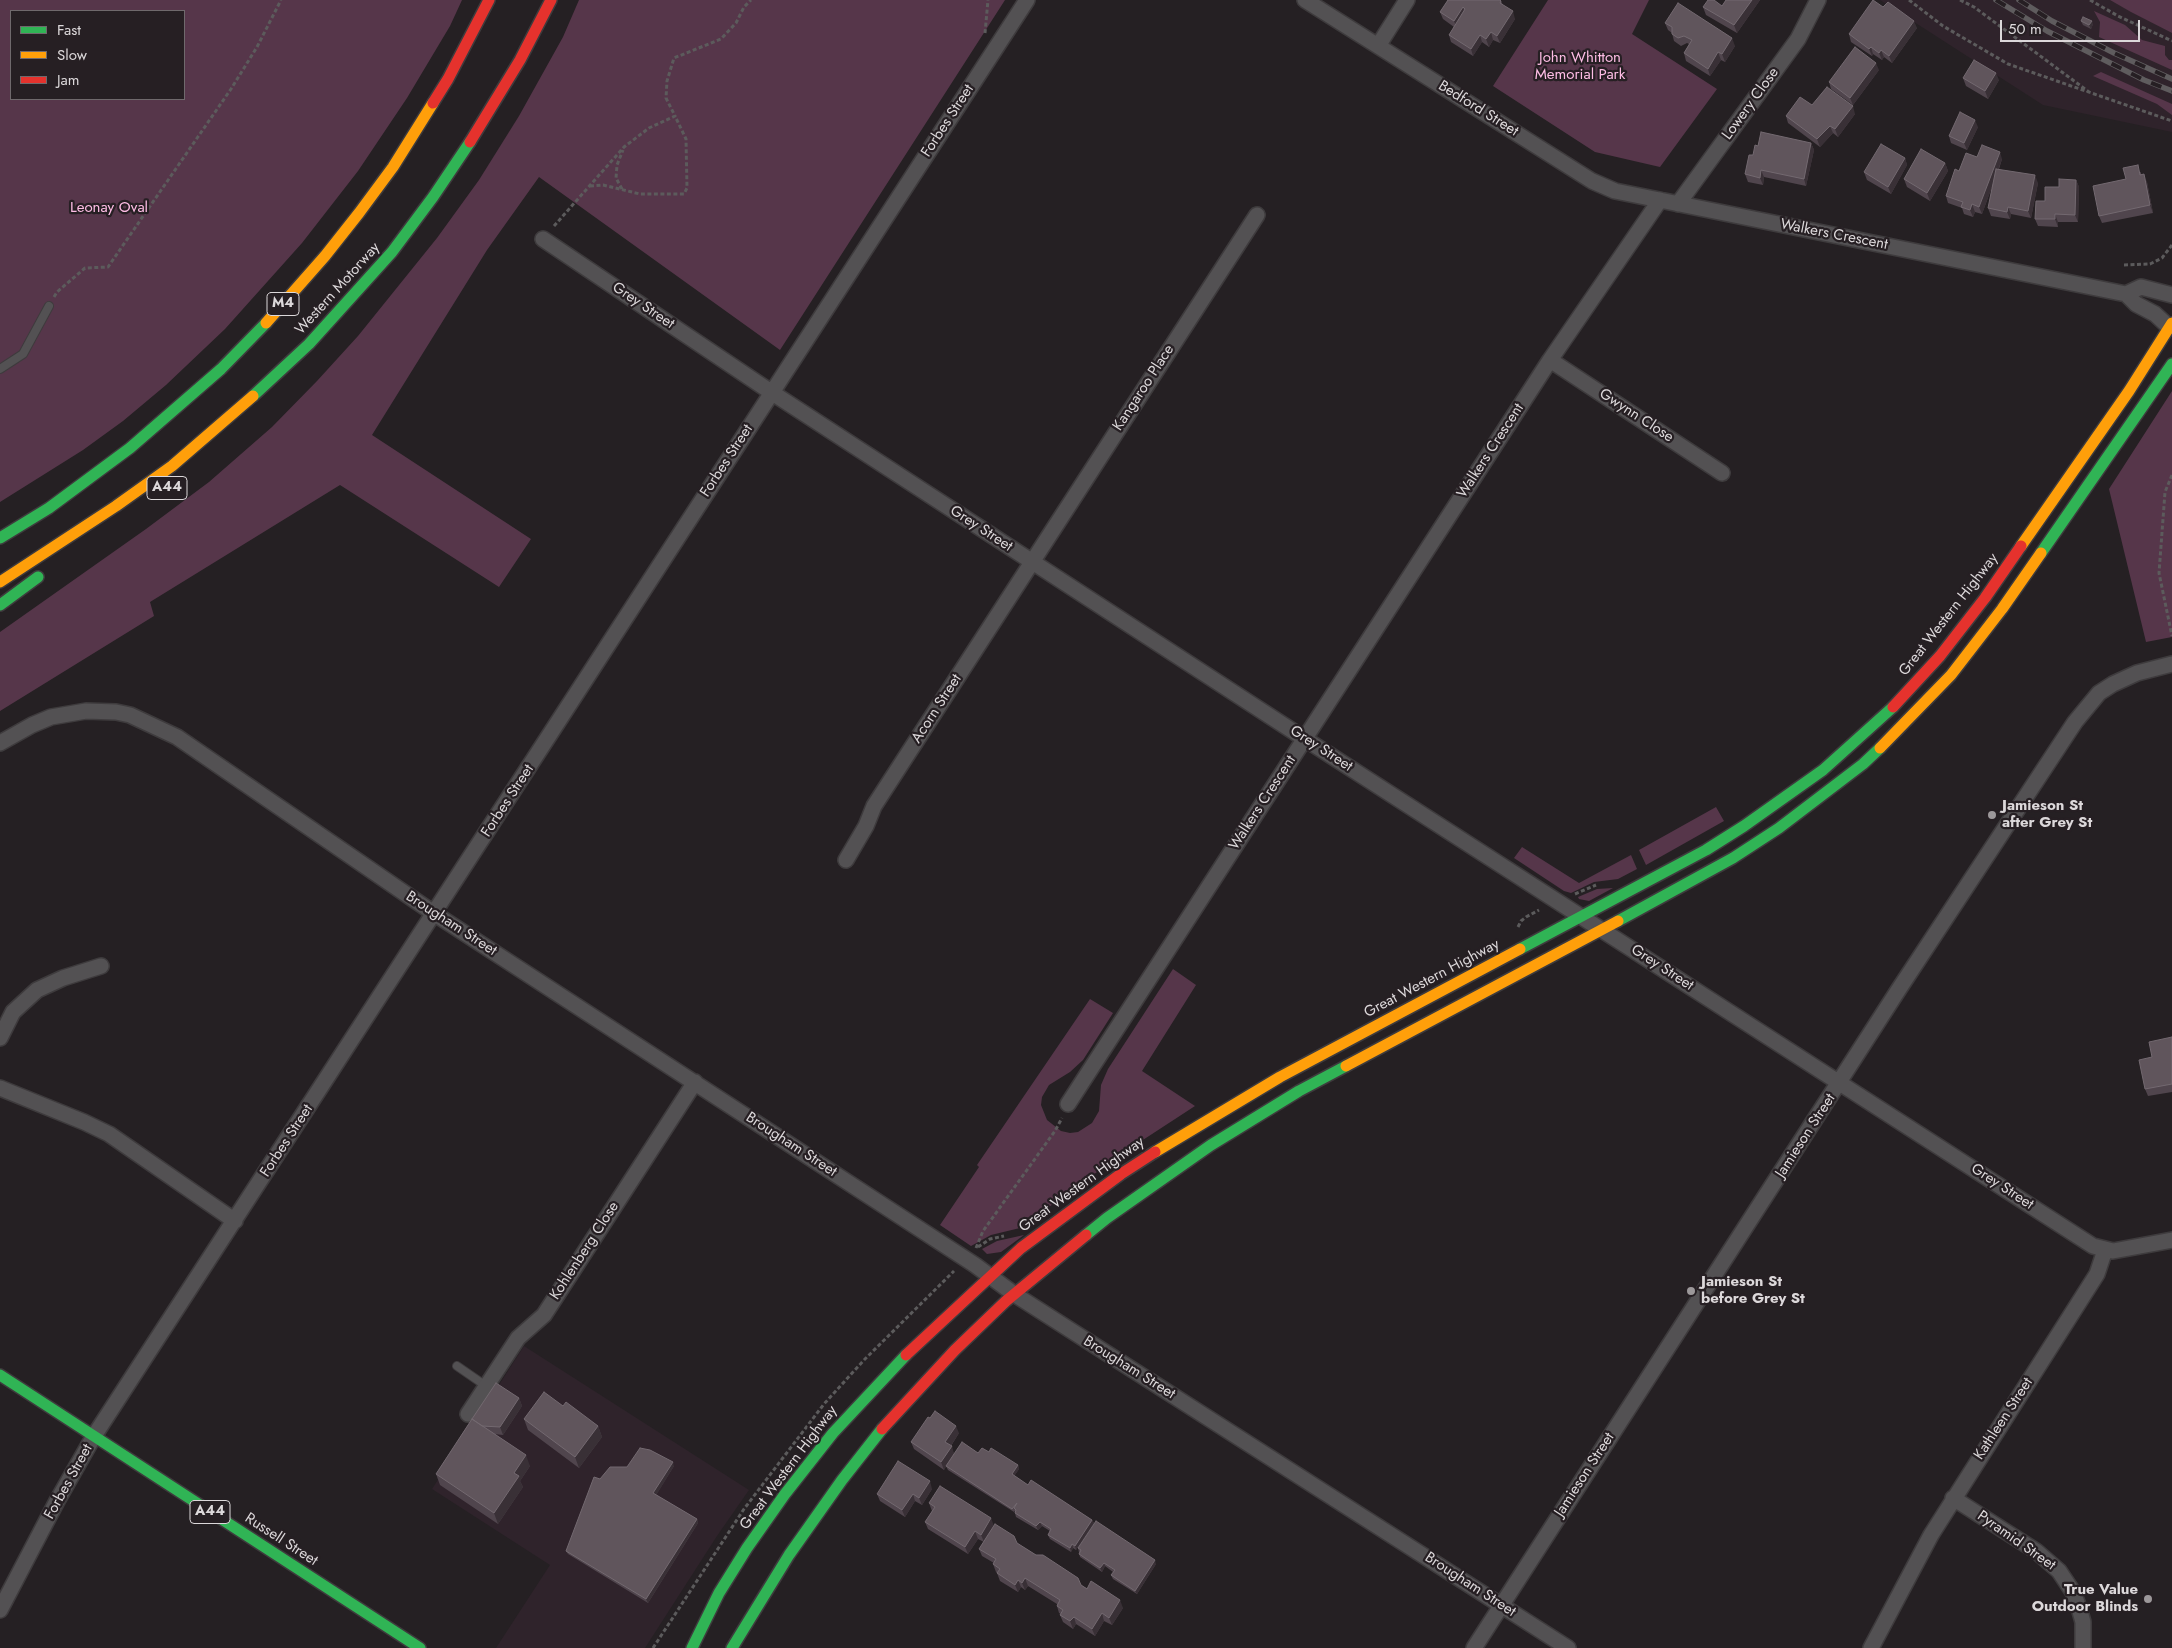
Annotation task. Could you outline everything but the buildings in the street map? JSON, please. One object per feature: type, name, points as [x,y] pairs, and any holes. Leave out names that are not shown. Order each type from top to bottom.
[{"type":"main road","name":"Western Motorway","points":[[0,538],[49,508],[130,448],[221,369],[267,322],[354,221],[393,167],[448,79],[489,0]]},
{"type":"main road","name":"Western Motorway","points":[[0,582],[116,506],[172,466],[220,426],[309,344],[392,252],[433,197],[488,115],[520,60],[551,0]]},
{"type":"main road","name":"Great Western Highway","points":[[687,1645],[707,1618],[719,1593],[747,1548],[833,1433],[914,1346],[989,1276],[1062,1216],[1143,1159],[1280,1077],[1706,850],[1744,826],[1823,770],[1883,718],[1934,664],[1985,598],[2128,391],[2171,325]]},
{"type":"main road","points":[[288,380],[309,344]]},
{"type":"main road","points":[[732,1648],[789,1555],[842,1480],[876,1437],[955,1350],[1014,1294],[1125,1204],[1211,1145],[1299,1091],[1733,858],[1778,828],[1848,775],[1904,726],[1951,675],[2002,609],[2172,364]]},
{"type":"main road","points":[[0,605],[50,569]]},
{"type":"main road","name":"Russell Street","points":[[0,1375],[414,1646]]},
{"type":"street","name":"Forbes Street","points":[[0,1610],[57,1501],[94,1436],[436,914],[771,392],[1027,0]]},
{"type":"street","name":"Bedford Street","points":[[1305,0],[1592,181],[1615,192],[1660,200]]},
{"type":"street","points":[[1378,46],[1407,0]]},
{"type":"street","name":"Lowery Close","points":[[1678,204],[1798,39],[1818,0]]},
{"type":"street","name":"Walkers Crescent","points":[[1068,1104],[1550,360],[1660,200],[2126,294],[2136,304],[2171,325]]},
{"type":"street","name":"Kangaroo Place","points":[[1032,561],[1257,215]]},
{"type":"street","name":"Grey Street","points":[[543,239],[771,392],[1580,917],[2079,1237],[2105,1250]]},
{"type":"street","name":"Walkers Crescent","points":[[2126,294],[2141,287],[2172,295]]},
{"type":"street","name":"Gwynn Close","points":[[1550,360],[1722,472]]},
{"type":"street","name":"Acorn Street","points":[[846,860],[866,826],[874,806],[1032,561]]},
{"type":"street","name":"Jamieson Street","points":[[1474,1648],[1840,1083],[1899,988],[2086,708],[2099,693],[2113,684],[2137,673],[2172,664]]},
{"type":"street","name":"Brougham Street","points":[[0,743],[32,725],[69,713],[100,711],[116,712],[148,722],[177,737],[436,914],[695,1082],[1014,1294],[1568,1648]]},
{"type":"street","points":[[0,1038],[13,1012],[32,993],[63,978],[101,966]]},
{"type":"street","name":"Kohlenberg Close","points":[[468,1414],[518,1338],[544,1315],[695,1082]]},
{"type":"street","points":[[0,1088],[109,1134],[235,1220]]},
{"type":"street","points":[[2105,1250],[2123,1250],[2172,1240]]},
{"type":"street","name":"Kathleen Street","points":[[1871,1648],[1931,1535],[2097,1274],[2105,1250]]},
{"type":"street","name":"Pyramid Street","points":[[1953,1498],[2036,1551],[2059,1571],[2073,1592],[2079,1608],[2083,1622],[2083,1648]]},
{"type":"lane","points":[[0,369],[23,354],[49,306]]},
{"type":"lane","points":[[457,1366],[486,1386]]},
{"type":"path","points":[[49,306],[57,292],[85,268],[108,267],[231,89],[257,47],[281,0]]},
{"type":"path","points":[[590,186],[603,185],[640,194],[684,194],[687,188],[686,139],[666,98],[667,81],[674,58],[721,39],[736,23],[744,7],[751,0]]},
{"type":"path","points":[[1908,0],[1943,26],[2008,64],[2172,121]]},
{"type":"path","points":[[1960,0],[1974,7],[2092,94]]},
{"type":"path","points":[[2090,0],[2118,16],[2172,41]]},
{"type":"path","points":[[543,239],[624,147],[649,128],[675,116]]},
{"type":"path","points":[[622,189],[616,178],[617,165],[624,147]]},
{"type":"path","points":[[2124,265],[2150,264],[2162,258],[2172,245]]},
{"type":"path","points":[[2172,475],[2164,492],[2159,573],[2172,636]]},
{"type":"path","points":[[1570,897],[1590,887],[1603,884]]},
{"type":"path","points":[[976,1249],[983,1231],[1055,1131],[1068,1104]]},
{"type":"shaded area","points":[[1880,0],[2110,0],[2172,33],[2172,132],[2043,105]]},
{"type":"shaded area","points":[[524,1346],[749,1490],[645,1648],[496,1648],[550,1565],[432,1489]]},
{"type":"green space","name":"Leonay Oval","points":[[0,0],[462,0],[450,26],[407,98],[358,171],[302,243],[225,329],[166,385],[123,421],[83,450],[0,502]]},
{"type":"green space","points":[[579,0],[1005,0],[780,350],[539,177],[487,250],[372,435],[531,539],[499,587],[340,485],[150,602],[154,616],[0,711],[0,632],[209,482],[272,427],[317,381],[358,336],[437,238],[479,180],[519,116],[563,37]]},
{"type":"green space","name":"John Whitton Memorial Park","points":[[1548,0],[1649,0],[1632,34],[1717,89],[1660,167],[1595,152],[1493,86]]},
{"type":"green space","points":[[2110,0],[2172,0],[2172,33],[2131,12]]},
{"type":"green space","points":[[2094,11],[2125,25],[2142,40],[2165,46],[2165,55],[2169,60],[2172,60],[2172,70],[2099,37],[2100,22]]},
{"type":"green space","points":[[2101,72],[2172,104],[2172,115],[2157,104],[2093,76]]},
{"type":"green space","points":[[2172,391],[2172,637],[2146,642],[2109,489]]},
{"type":"green space","points":[[1716,807],[1724,821],[1646,865],[1639,850]]},
{"type":"green space","points":[[1522,847],[1579,883],[1631,855],[1637,869],[1618,879],[1594,882],[1571,893],[1564,891],[1514,858]]},
{"type":"green space","points":[[1613,888],[1589,901],[1579,899],[1578,897],[1597,889]]},
{"type":"green space","points":[[1173,969],[1196,985],[1142,1071],[1195,1106],[1126,1151],[1020,1228],[991,1235],[971,1246],[940,1225],[979,1167],[977,1165],[1090,999],[1113,1013],[1083,1060],[1070,1072],[1049,1085],[1042,1097],[1041,1105],[1047,1120],[1061,1131],[1078,1132],[1092,1123],[1099,1111],[1101,1085],[1108,1069]]},
{"type":"green space","points":[[1024,1235],[1001,1252],[987,1254],[982,1249],[997,1241]]},
{"type":"railway","points":[[1996,0],[2047,31],[2144,80],[2172,91]]},
{"type":"railway","points":[[2019,0],[2052,21],[2114,53],[2172,79]]},
{"type":"traffic: fast","points":[[253,396],[309,344],[392,252],[433,197],[470,142]]},
{"type":"traffic: fast","points":[[0,538],[49,508],[130,448],[221,369],[266,323]]},
{"type":"traffic: fast","points":[[2041,553],[2172,364]]},
{"type":"traffic: fast","points":[[0,605],[38,577]]},
{"type":"traffic: fast","points":[[1520,949],[1706,850],[1744,826],[1823,770],[1893,707]]},
{"type":"traffic: fast","points":[[1618,921],[1733,858],[1779,828],[1863,764],[1880,748]]},
{"type":"traffic: fast","points":[[1086,1235],[1107,1218],[1211,1145],[1299,1091],[1346,1066]]},
{"type":"traffic: fast","points":[[692,1648],[719,1593],[747,1548],[785,1494],[833,1433],[906,1355]]},
{"type":"traffic: fast","points":[[0,1375],[420,1648]]},
{"type":"traffic: fast","points":[[732,1648],[789,1555],[842,1480],[882,1429]]},
{"type":"traffic: slow","points":[[266,323],[325,256],[359,213],[393,167],[433,103]]},
{"type":"traffic: slow","points":[[2021,546],[2129,391],[2172,323]]},
{"type":"traffic: slow","points":[[0,582],[116,506],[172,466],[253,396]]},
{"type":"traffic: slow","points":[[1880,748],[1951,675],[2002,609],[2041,553]]},
{"type":"traffic: slow","points":[[1346,1066],[1618,921]]},
{"type":"traffic: slow","points":[[1155,1152],[1280,1077],[1520,949]]},
{"type":"traffic: jam","points":[[433,103],[448,79],[489,0]]},
{"type":"traffic: jam","points":[[470,142],[520,60],[551,0]]},
{"type":"traffic: jam","points":[[1893,707],[1940,656],[1985,598],[2021,546]]},
{"type":"traffic: jam","points":[[906,1355],[1021,1248],[1121,1174],[1155,1152]]},
{"type":"traffic: jam","points":[[882,1429],[955,1350],[1006,1301],[1086,1235]]},
{"type":"place","name":"Jamieson St after Grey St","points":[[1992,815]]},
{"type":"place","name":"Jamieson St before Grey St","points":[[1691,1291]]},
{"type":"place","name":"True Value Outdoor Blinds","points":[[2148,1599]]}]
